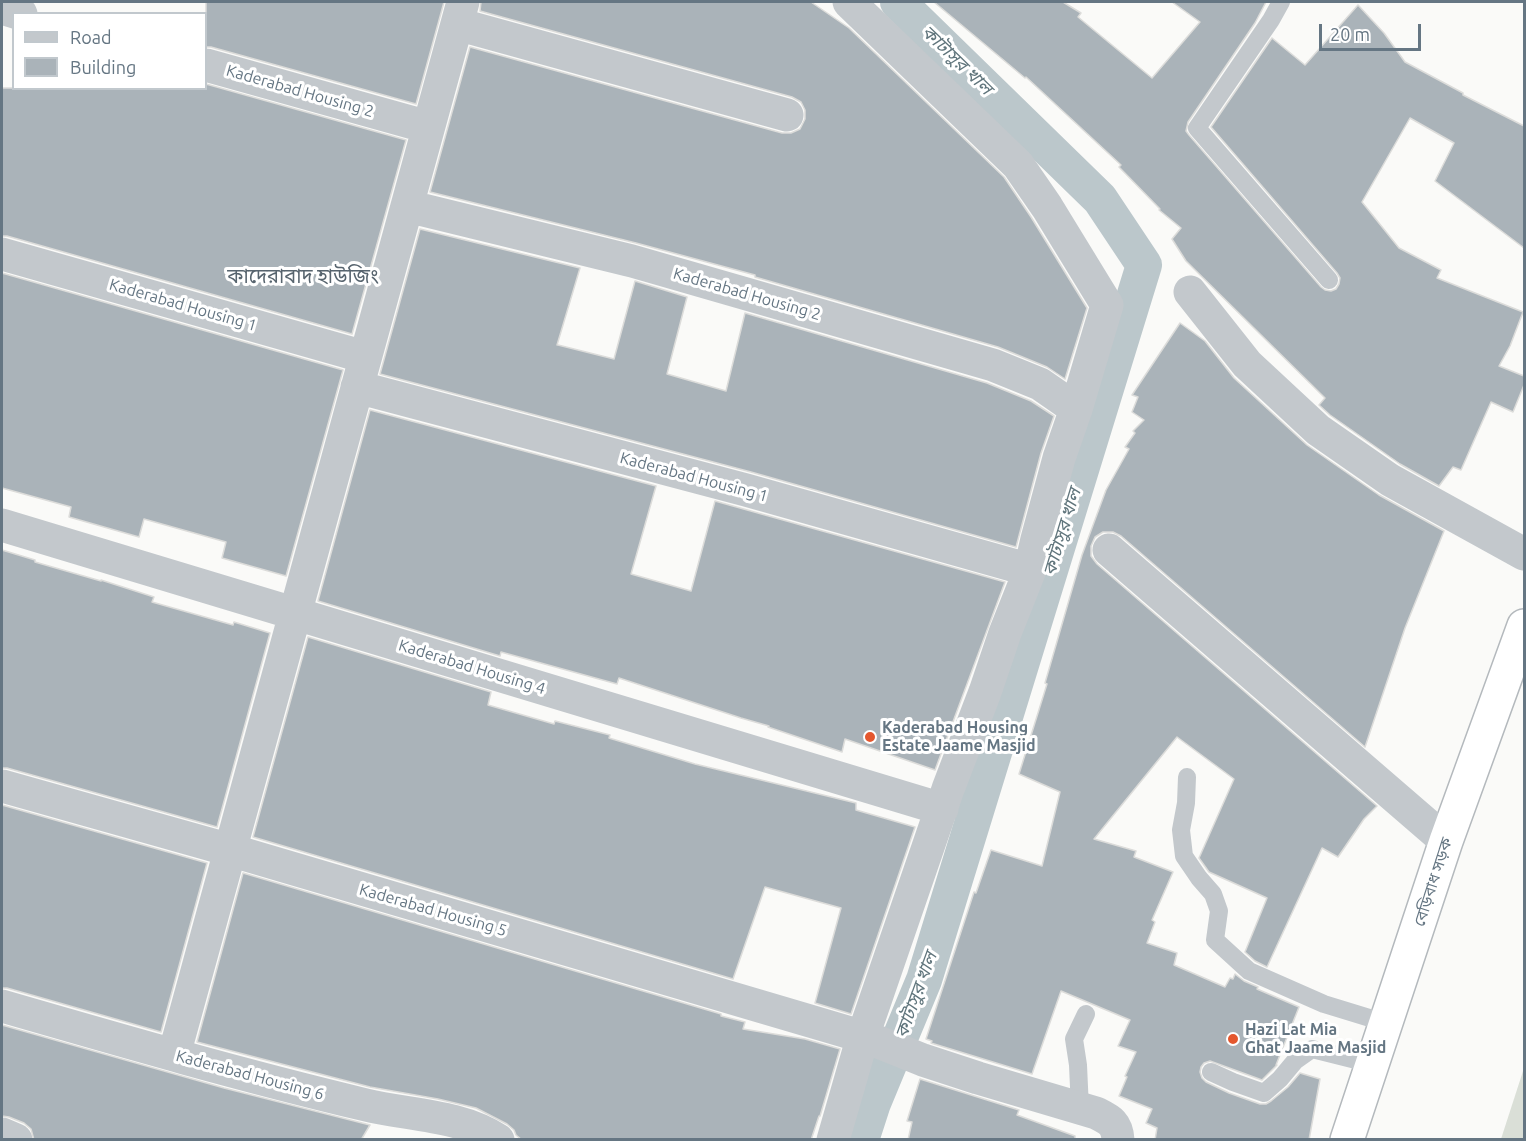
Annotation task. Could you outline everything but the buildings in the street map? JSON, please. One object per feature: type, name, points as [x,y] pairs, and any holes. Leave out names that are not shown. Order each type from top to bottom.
[{"type":"highway","name":"বেড়িবাধ সড়ক","points":[[1347,1140],[1446,841],[1524,626]]},
{"type":"street","points":[[833,1140],[942,809],[1030,570],[1059,458],[1107,305],[1047,207],[1017,165],[849,2]]},
{"type":"street","points":[[174,1055],[460,13],[787,116]]},
{"type":"street","name":"Kaderabad Housing 2","points":[[207,65],[428,127]]},
{"type":"street","name":"Kaderabad Housing 2","points":[[407,206],[633,261],[993,365],[1040,384],[1076,409]]},
{"type":"street","name":"Kaderabad Housing 1","points":[[2,254],[361,372],[746,490],[1030,570]]},
{"type":"street","points":[[1190,292],[1247,364],[1318,430],[1390,480],[1524,554]]},
{"type":"street","name":"Kaderabad Housing 4","points":[[2,525],[942,809]]},
{"type":"street","points":[[1109,550],[1446,841]]},
{"type":"street","name":"Kaderabad Housing 5","points":[[2,786],[230,850],[867,1037],[923,1060],[1096,1113],[1110,1120],[1117,1129],[1118,1140]]},
{"type":"street","name":"Kaderabad Housing 6","points":[[2,1006],[174,1055],[369,1106],[453,1121],[489,1134],[498,1140]]},
{"type":"street","points":[[2,1134],[16,1140]]},
{"type":"lane","points":[[1281,2],[1197,128],[1329,280]]},
{"type":"lane","points":[[1187,777],[1186,803],[1181,830],[1184,856],[1213,894],[1219,911],[1215,940],[1249,971],[1324,1004],[1386,1023]]},
{"type":"lane","points":[[1080,1109],[1074,1039],[1086,1014]]},
{"type":"lane","points":[[1211,1072],[1264,1093],[1294,1061],[1312,1049],[1372,1064]]},
{"type":"shaded area","points":[[1524,1068],[1524,1139],[1501,1139]]},
{"type":"waterway","name":"কাটাসুর খাল","points":[[861,1140],[873,1103],[924,980],[1144,265],[1100,199],[898,2]]},
{"type":"place","name":"Kaderabad Housing Estate Jaame Masjid","points":[[870,737]]},
{"type":"place","name":"Hazi Lat Mia Ghat Jaame Masjid","points":[[1233,1039]]},
{"type":"district","name":"কাদেরাবাদ হাউজিং","points":[[303,276]]}]
